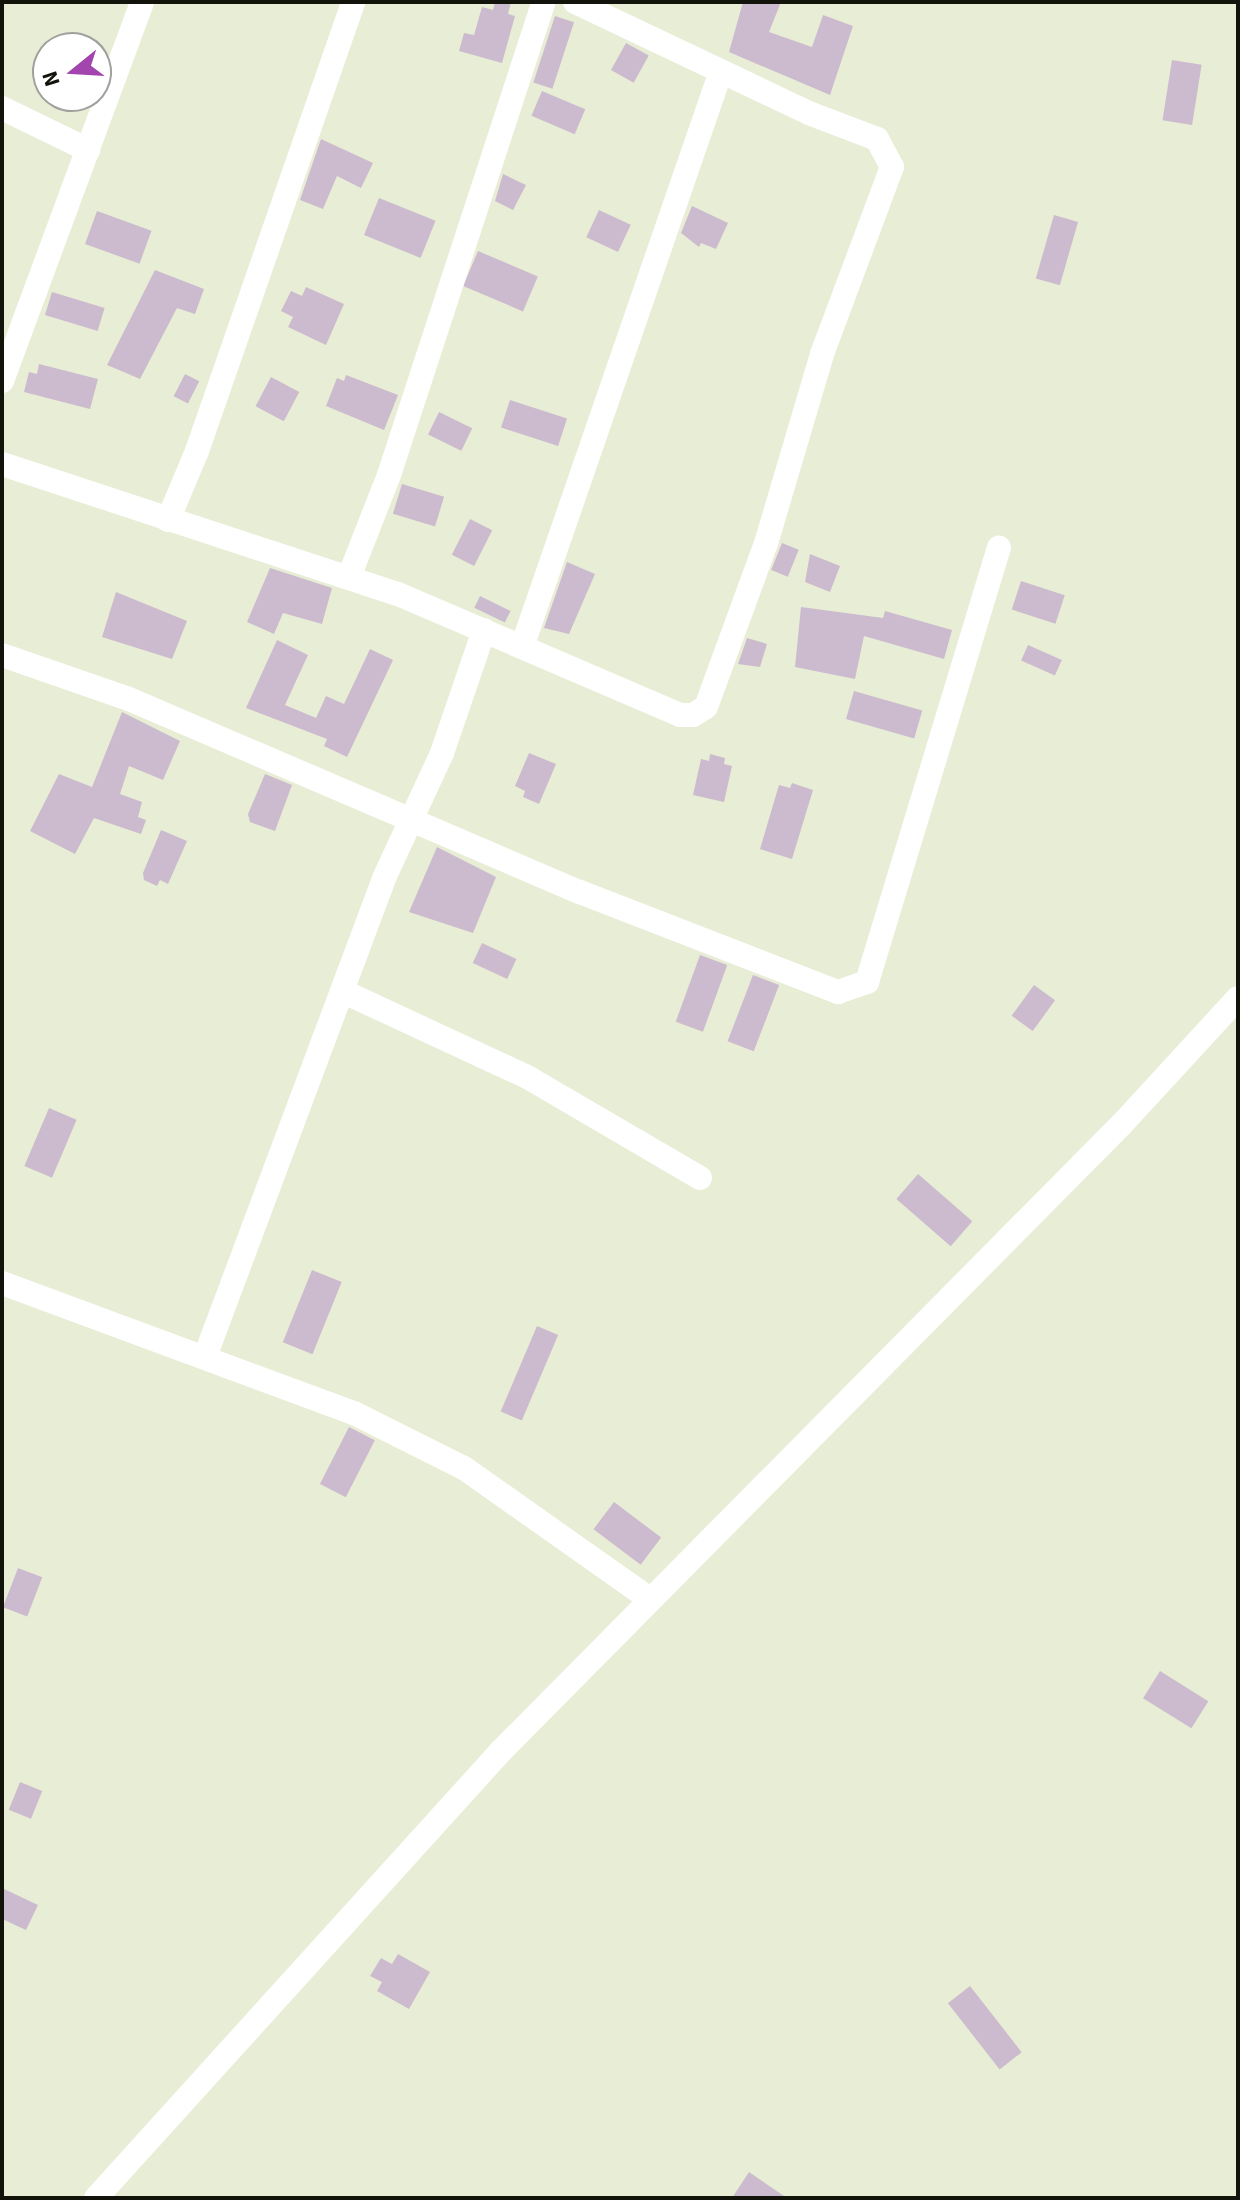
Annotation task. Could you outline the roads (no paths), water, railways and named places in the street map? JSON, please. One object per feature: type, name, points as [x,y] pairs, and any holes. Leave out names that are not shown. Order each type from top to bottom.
[{"type":"street","points":[[2,381],[6,352],[88,150],[142,2]]},
{"type":"street","points":[[168,520],[197,451],[290,170],[353,2]]},
{"type":"street","points":[[349,577],[389,475],[544,2]]},
{"type":"street","points":[[2,464],[349,577],[484,630],[680,715],[693,715],[706,707],[767,540],[822,354],[892,167],[886,147],[877,139],[721,71],[575,2]]},
{"type":"street","points":[[522,647],[721,71]]},
{"type":"street","points":[[2,108],[88,150]]},
{"type":"street","points":[[2,655],[129,699],[407,820],[838,992],[859,989],[867,982],[999,548]]},
{"type":"street","points":[[206,1354],[407,820],[442,753],[484,630]]},
{"type":"street","points":[[342,991],[529,1078],[700,1178]]},
{"type":"street","points":[[96,2198],[647,1597],[1122,1124],[1238,998]]},
{"type":"street","points":[[2,1283],[206,1354],[356,1414],[464,1468],[647,1597]]}]
